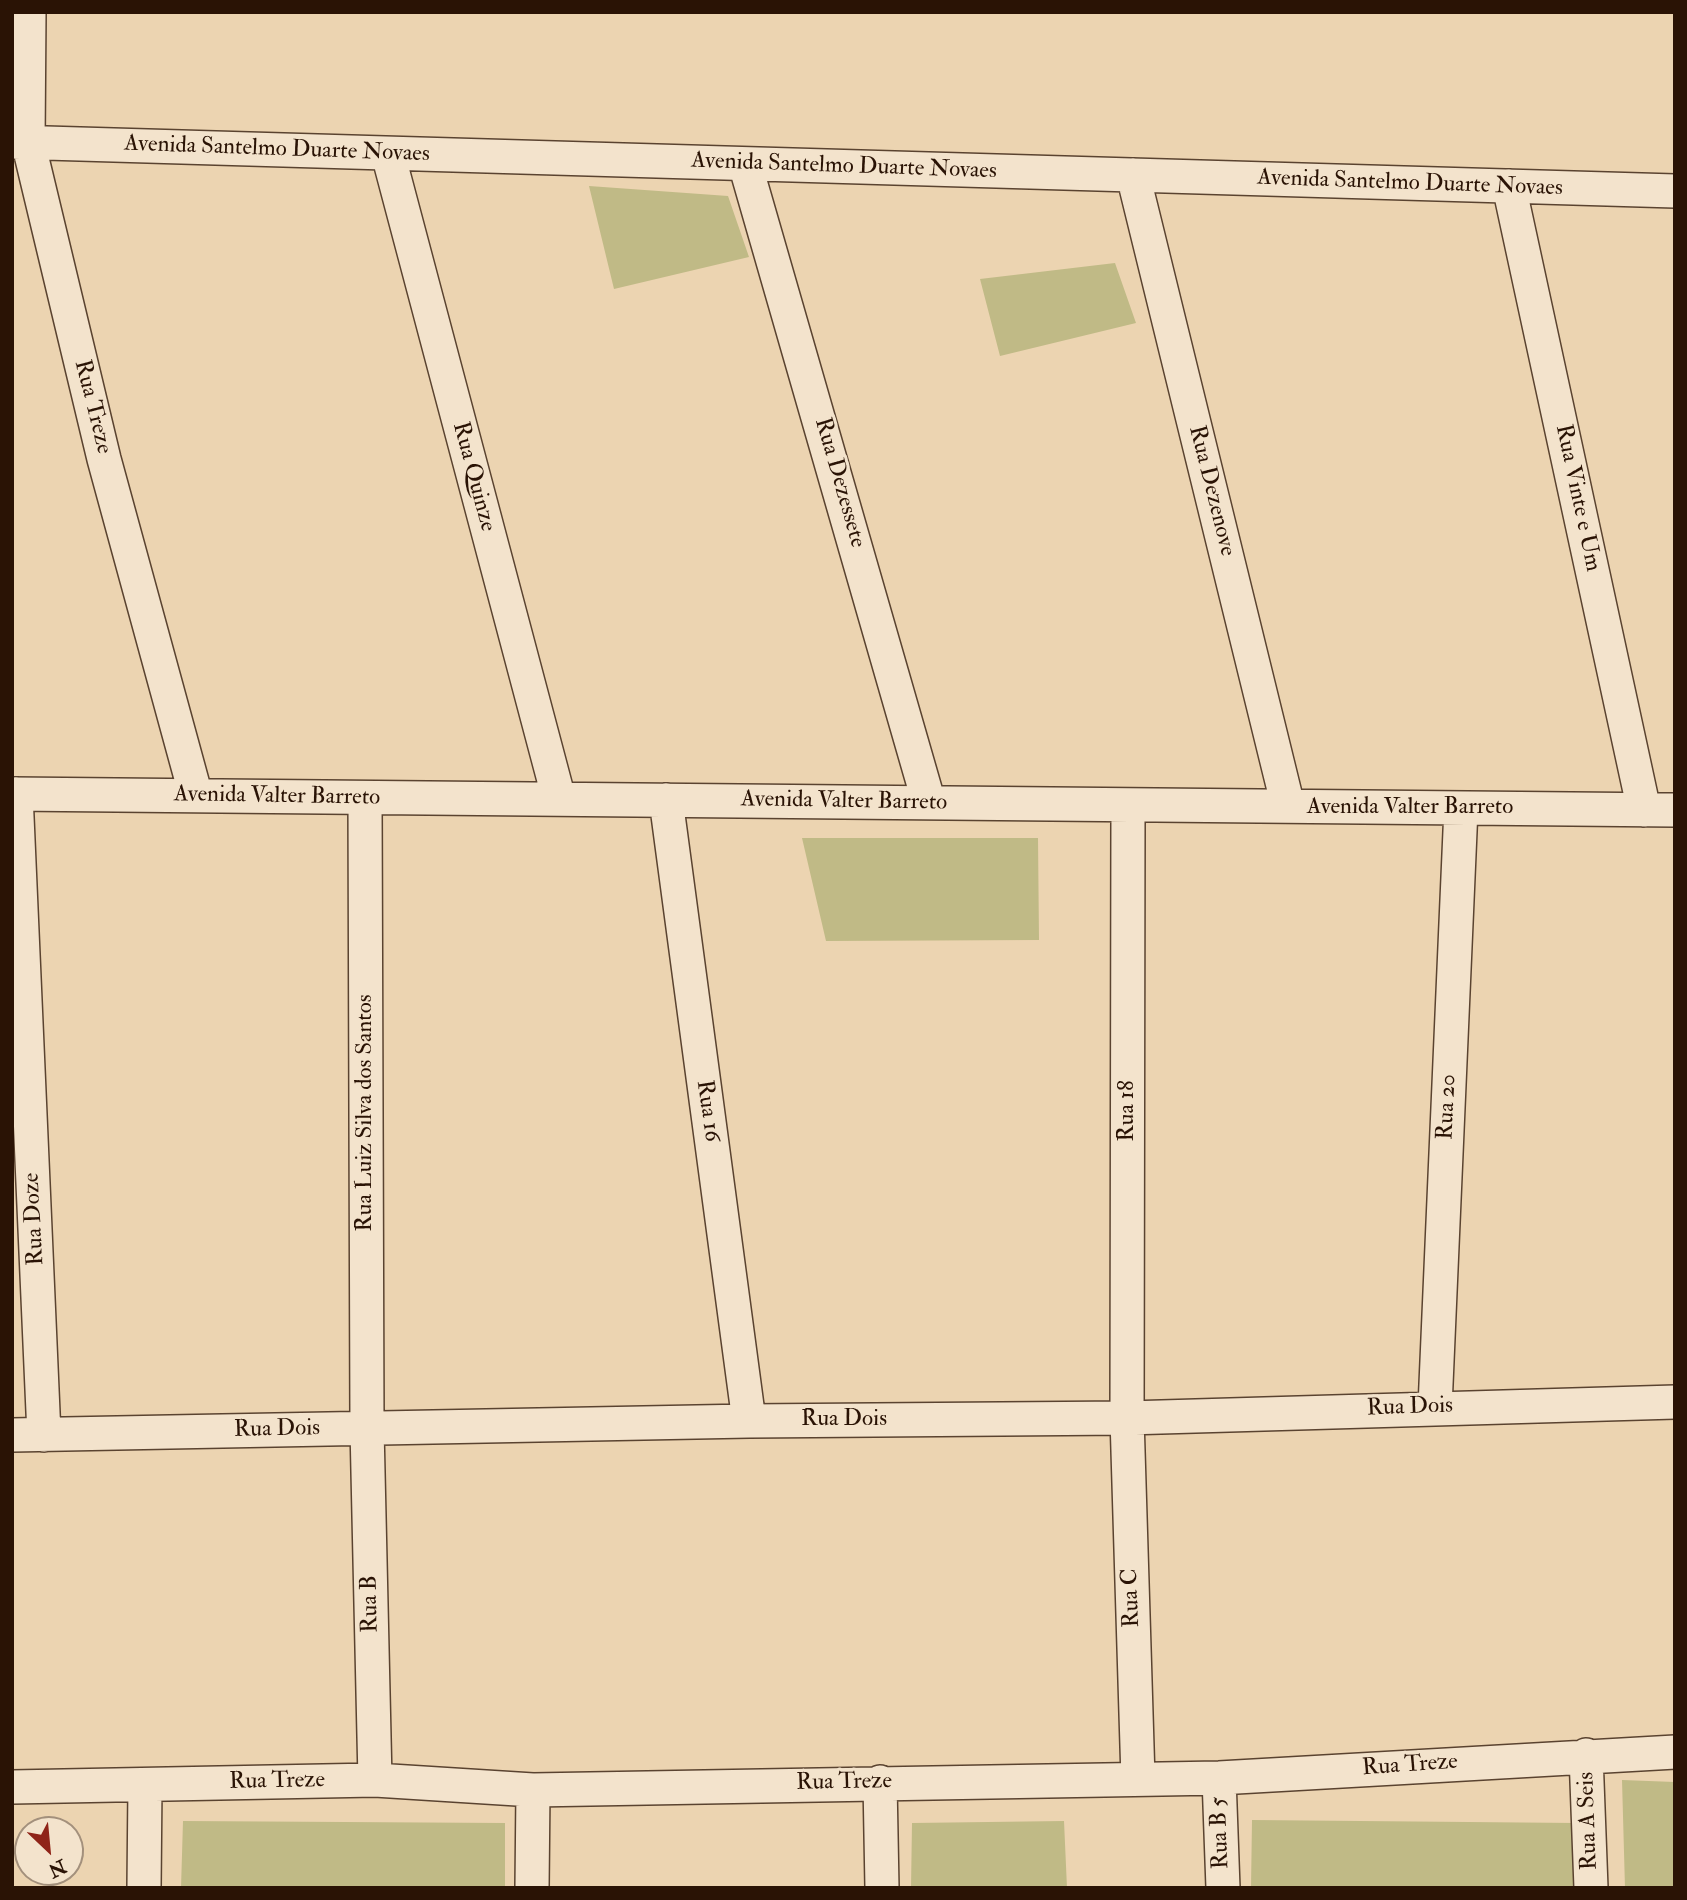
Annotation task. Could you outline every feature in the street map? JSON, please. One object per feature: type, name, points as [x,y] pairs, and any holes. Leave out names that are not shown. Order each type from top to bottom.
[{"type":"street","name":"Rua Treze","points":[[29,12],[20,142],[196,796]]},
{"type":"street","name":"Avenida Santelmo Duarte Novaes","points":[[20,142],[1675,191]]},
{"type":"street","name":"Rua Quinze","points":[[388,153],[559,799]]},
{"type":"street","name":"Rua Dezessete","points":[[745,163],[929,803]]},
{"type":"street","name":"Rua Dezenove","points":[[1133,176],[1288,807]]},
{"type":"street","name":"Rua Vinte e Um","points":[[1509,186],[1659,810]]},
{"type":"street","name":"Avenida Valter Barreto","points":[[14,794],[1659,810]]},
{"type":"street","name":"Rua Doze","points":[[14,794],[28,1435]]},
{"type":"street","name":"Rua Luiz Silva dos Santos","points":[[365,798],[367,1428]]},
{"type":"street","name":"Rua 16","points":[[666,800],[749,1421]]},
{"type":"street","name":"Rua 18","points":[[1127,1418],[1128,805]]},
{"type":"street","name":"Rua 20","points":[[1435,1407],[1461,808]]},
{"type":"street","name":"Rua Dois","points":[[28,1435],[749,1421],[1127,1418],[1675,1402]]},
{"type":"street","name":"Rua C","points":[[1127,1418],[1138,1779]]},
{"type":"street","name":"Rua B","points":[[367,1428],[374,1780]]},
{"type":"street","name":"Rua Treze","points":[[12,1787],[374,1780],[533,1790],[1219,1778],[1675,1752]]},
{"type":"street","name":"Rua A Seis","points":[[1587,1755],[1591,1888]]},
{"type":"street","name":"Rua B 5","points":[[1219,1778],[1223,1888]]},
{"type":"street","points":[[880,1782],[882,1888]]},
{"type":"street","points":[[144,1888],[145,1784]]},
{"type":"street","points":[[532,1888],[533,1790]]},
{"type":"shaded area","points":[[589,186],[728,196],[749,257],[614,289]]},
{"type":"shaded area","points":[[1115,263],[1136,323],[1000,356],[980,279]]},
{"type":"shaded area","points":[[802,838],[1038,838],[1039,940],[826,941]]},
{"type":"shaded area","points":[[1622,1780],[1675,1782],[1675,1888],[1625,1888]]},
{"type":"shaded area","points":[[1252,1820],[1576,1823],[1576,1888],[1251,1888]]},
{"type":"shaded area","points":[[183,1821],[505,1823],[505,1888],[181,1888]]},
{"type":"shaded area","points":[[1064,1821],[1067,1888],[911,1888],[912,1823]]}]
